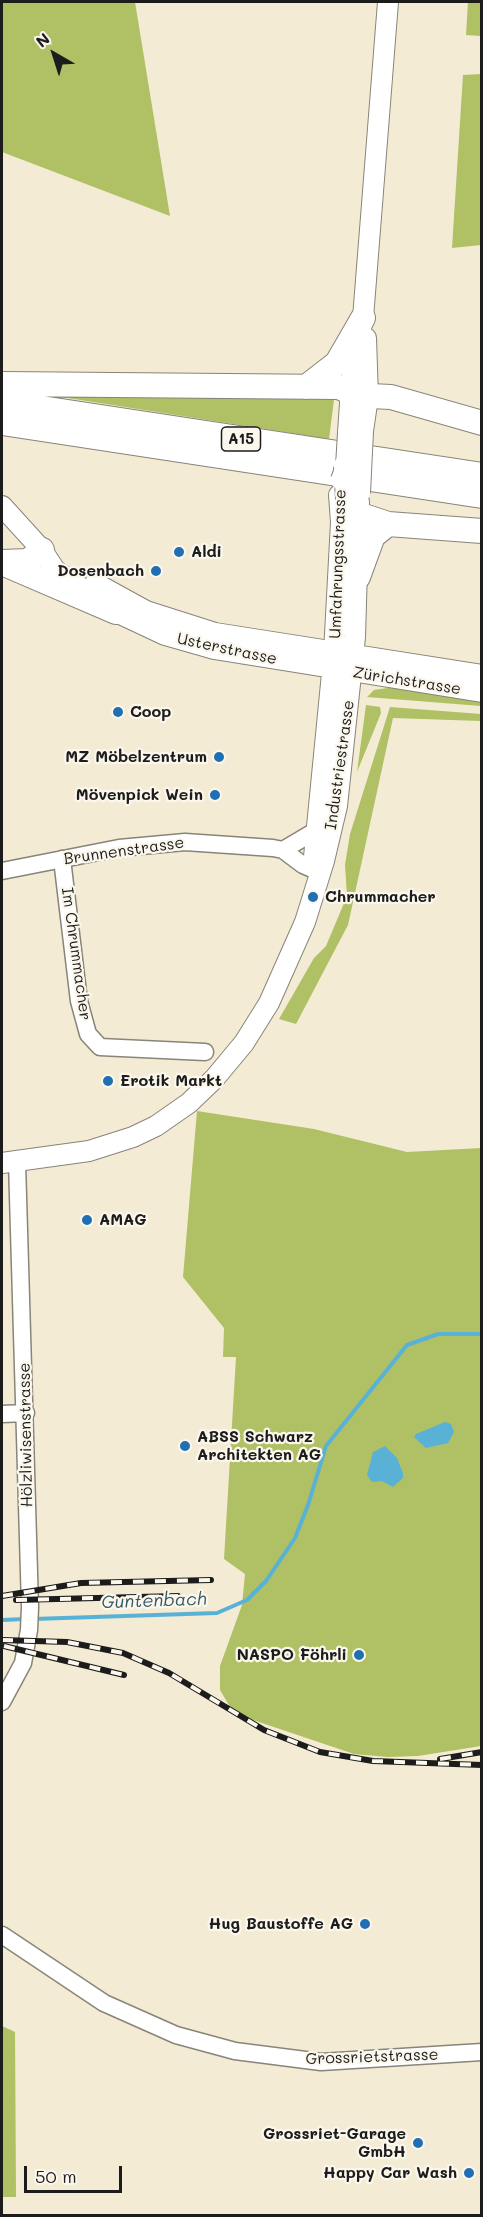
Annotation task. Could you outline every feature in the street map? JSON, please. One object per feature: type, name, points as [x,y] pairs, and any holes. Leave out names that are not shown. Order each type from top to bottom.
[{"type":"highway","points":[[306,387],[337,363],[363,318]]},
{"type":"highway","points":[[2,384],[339,387],[359,396],[391,396],[482,423]]},
{"type":"highway","name":"A15","points":[[2,402],[482,476]]},
{"type":"highway","name":"A15","points":[[2,423],[482,496]]},
{"type":"highway","points":[[346,466],[351,500],[388,524],[482,531]]},
{"type":"highway","points":[[358,577],[373,536],[388,524]]},
{"type":"highway","points":[[2,563],[28,561],[42,550]]},
{"type":"highway","points":[[2,563],[117,612]]},
{"type":"main road","name":"Umfahrungsstrasse","points":[[343,662],[358,577],[351,500],[359,396],[368,347],[363,318],[388,2]]},
{"type":"main road","name":"Umfahrungsstrasse","points":[[346,466],[356,432]]},
{"type":"main road","name":"Umfahrungsstrasse","points":[[343,662],[341,522],[351,500]]},
{"type":"main road","name":"Usterstrasse","points":[[2,506],[42,550],[55,570],[117,612],[165,635],[197,645],[343,662]]},
{"type":"main road","name":"Usterstrasse","points":[[42,550],[65,561],[117,597],[171,621],[343,662]]},
{"type":"main road","name":"Zürichstrasse","points":[[343,662],[482,675]]},
{"type":"main road","name":"Zürichstrasse","points":[[343,662],[482,692]]},
{"type":"main road","name":"Industriestrasse","points":[[319,872],[314,858],[317,830],[343,662]]},
{"type":"main road","name":"Industriestrasse","points":[[10,1162],[89,1151],[133,1137],[177,1112],[214,1079],[244,1043],[286,970],[308,914],[337,806],[343,662]]},
{"type":"street","points":[[283,850],[317,830]]},
{"type":"street","name":"Brunnenstrasse","points":[[2,871],[158,843],[205,843],[283,850],[303,865],[319,872]]},
{"type":"street","name":"Im Chrummacher","points":[[62,859],[79,1001],[88,1034],[100,1047],[205,1052]]},
{"type":"street","name":"Hölzliwisenstrasse","points":[[2,1702],[23,1663],[29,1630],[30,1607],[26,1413],[10,1162]]},
{"type":"street","points":[[2,1414],[26,1413]]},
{"type":"street","name":"Grossrietstrasse","points":[[2,1935],[69,1982],[127,2014],[209,2045],[262,2056],[351,2061],[482,2052]]},
{"type":"green space","points":[[2,2],[135,2],[170,216],[2,152]]},
{"type":"green space","points":[[468,2],[481,2],[481,36],[466,35]]},
{"type":"green space","points":[[481,74],[481,245],[452,248],[463,75]]},
{"type":"green space","points":[[23,391],[335,392],[329,439]]},
{"type":"green space","points":[[394,687],[481,699],[481,706],[367,697],[374,690]]},
{"type":"green space","points":[[366,705],[380,707],[381,713],[357,772]]},
{"type":"green space","points":[[390,707],[481,714],[481,721],[393,718],[348,925],[296,1024],[279,1019],[314,958],[326,946],[347,896],[345,865],[350,834]]},
{"type":"green space","points":[[197,1111],[314,1129],[407,1152],[481,1148],[481,1746],[418,1756],[387,1757],[354,1754],[253,1720],[230,1707],[220,1690],[220,1666],[242,1605],[245,1574],[224,1559],[236,1357],[223,1357],[224,1328],[183,1277]]},
{"type":"green space","points":[[2,2026],[15,2032],[16,2197],[2,2197]]},
{"type":"water","points":[[445,1422],[451,1424],[454,1432],[448,1443],[426,1448],[414,1437],[416,1434]]},
{"type":"water","points":[[385,1446],[397,1458],[403,1473],[403,1478],[393,1487],[382,1481],[372,1482],[367,1475],[373,1452]]},
{"type":"waterway","name":"Guntenbach","points":[[33,1619],[217,1613],[247,1600],[266,1581],[295,1538],[326,1446],[407,1345],[438,1334],[482,1334]]},
{"type":"waterway","name":"Guntenbach","points":[[2,1620],[25,1619]]},
{"type":"railway","points":[[2,1596],[81,1583],[211,1580]]},
{"type":"railway","points":[[16,1600],[178,1596]]},
{"type":"railway","points":[[2,1640],[67,1642],[123,1653],[169,1673],[264,1730],[320,1752],[373,1761],[482,1765]]},
{"type":"railway","points":[[4,1646],[124,1675]]},
{"type":"railway","points":[[440,1759],[482,1752]]},
{"type":"place","name":"Aldi","points":[[179,552]]},
{"type":"place","name":"Dosenbach","points":[[156,571]]},
{"type":"place","name":"Coop","points":[[118,712]]},
{"type":"place","name":"MZ Möbelzentrum","points":[[219,757]]},
{"type":"place","name":"Mövenpick Wein","points":[[215,795]]},
{"type":"place","name":"Chrummacher","points":[[313,897]]},
{"type":"place","name":"Erotik Markt","points":[[108,1081]]},
{"type":"place","name":"AMAG","points":[[87,1220]]},
{"type":"place","name":"ABSS Schwarz Architekten AG","points":[[185,1446]]},
{"type":"place","name":"NASPO Föhrli","points":[[359,1655]]},
{"type":"place","name":"Hug Baustoffe AG","points":[[365,1924]]},
{"type":"place","name":"Grossriet-Garage GmbH","points":[[418,2143]]},
{"type":"place","name":"Happy Car Wash","points":[[469,2173]]}]
